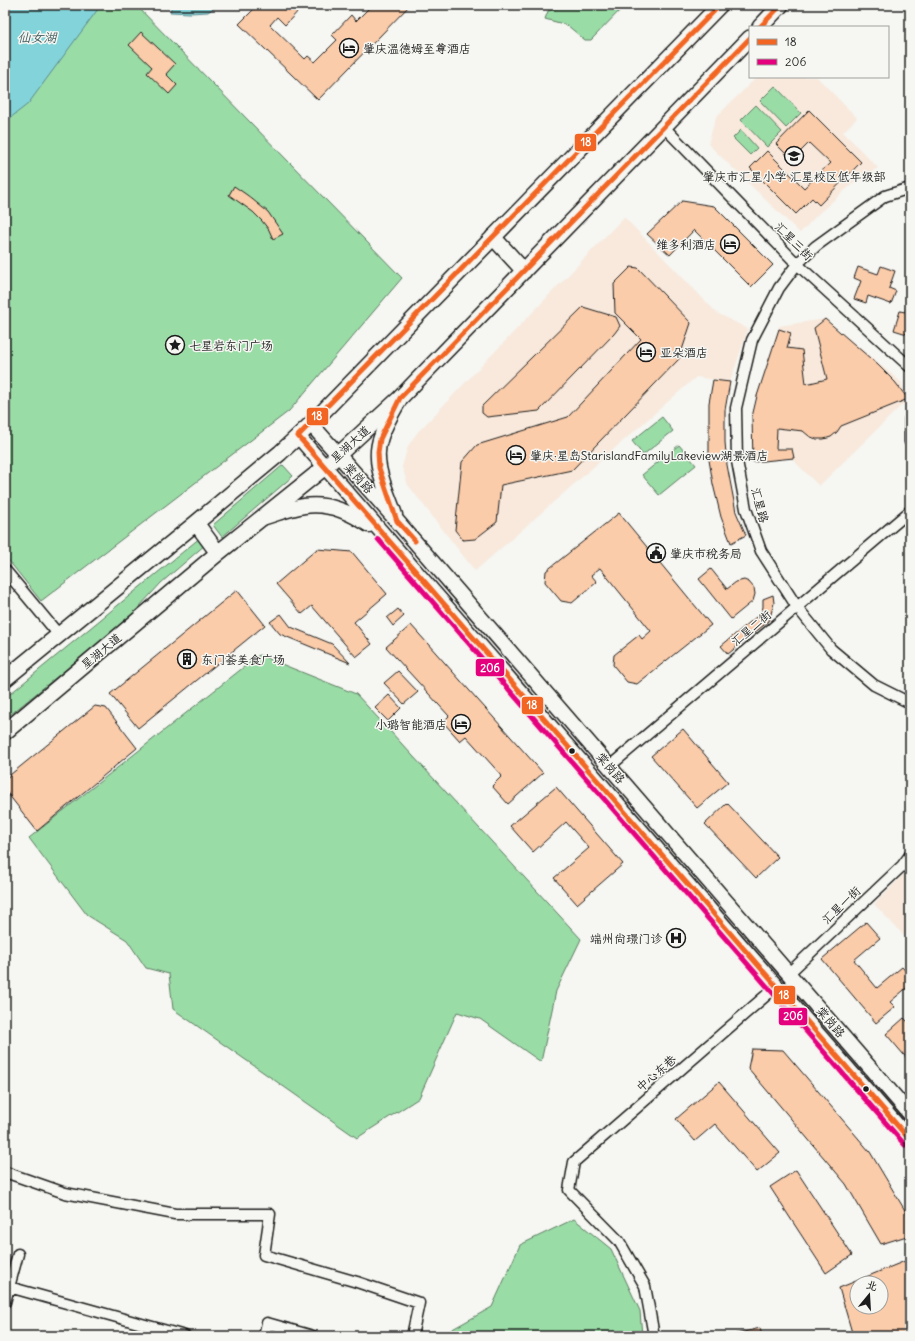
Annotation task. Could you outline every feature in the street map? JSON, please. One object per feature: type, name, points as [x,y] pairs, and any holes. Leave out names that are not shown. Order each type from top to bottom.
[{"type":"main road","points":[[5,679],[196,523],[311,424],[720,5]]},
{"type":"main road","points":[[761,26],[782,5]]},
{"type":"main road","name":"星湖大道","points":[[5,732],[324,467],[400,398],[749,39]]},
{"type":"main road","points":[[493,237],[524,272]]},
{"type":"main road","points":[[397,521],[379,468],[378,452],[380,439],[400,398]]},
{"type":"main road","name":"棠岗路","points":[[311,424],[610,766],[910,1114]]},
{"type":"main road","name":"棠岗路","points":[[298,436],[910,1138]]},
{"type":"main road","points":[[262,518],[304,506],[321,505],[337,508],[356,516],[383,534]]},
{"type":"main road","points":[[196,523],[218,554]]},
{"type":"main road","points":[[519,690],[534,679]]},
{"type":"street","name":"汇星三街","points":[[664,128],[797,264],[910,367]]},
{"type":"street","name":"汇星路","points":[[910,188],[885,196],[816,246],[797,264],[779,288],[752,340],[736,408],[737,461],[746,510],[761,551],[796,607],[831,649],[874,685],[910,703]]},
{"type":"street","points":[[910,419],[910,442]]},
{"type":"street","name":"汇星二街","points":[[610,766],[910,511]]},
{"type":"street","points":[[5,570],[59,635]]},
{"type":"street","name":"汇星一街","points":[[789,973],[902,866],[910,855]]},
{"type":"street","name":"中心东巷","points":[[654,1336],[645,1286],[619,1241],[569,1190],[574,1162],[776,986]]},
{"type":"street","points":[[5,1172],[65,1192],[175,1214],[270,1214],[264,1255],[357,1282],[419,1303],[412,1336]]},
{"type":"street","points":[[5,1302],[18,1254]]},
{"type":"street","points":[[9,1286],[185,1336]]},
{"type":"street","points":[[264,1336],[267,1323],[313,1336]]},
{"type":"shaded area","name":"肇庆市汇星小学 汇星校区低年级部","points":[[756,78],[818,78],[857,118],[843,132],[878,168],[858,179],[818,214],[800,233],[708,144],[716,117]]},
{"type":"shaded area","points":[[624,217],[717,313],[748,329],[730,382],[696,377],[475,571],[408,485],[402,467],[408,446],[417,433]]},
{"type":"shaded area","points":[[825,319],[901,382],[907,400],[819,486],[791,458],[752,457],[754,416],[759,390],[779,326]]},
{"type":"shaded area","points":[[910,868],[910,942],[874,904]]},
{"type":"green space","name":"七星岩东门广场","points":[[5,5],[136,5],[402,278],[289,411],[41,601],[5,556]]},
{"type":"green space","points":[[567,5],[625,5],[591,40],[585,40],[567,25],[545,19],[548,11]]},
{"type":"green space","points":[[775,86],[801,113],[786,128],[760,101]]},
{"type":"green space","points":[[756,105],[782,132],[767,147],[741,120]]},
{"type":"green space","points":[[741,130],[757,148],[750,155],[733,138]]},
{"type":"green space","points":[[662,417],[673,431],[643,455],[632,441]]},
{"type":"green space","points":[[679,445],[696,465],[659,495],[642,475]]},
{"type":"green space","points":[[283,465],[293,476],[222,537],[213,525]]},
{"type":"green space","points":[[201,537],[206,544],[161,583],[128,619],[5,719],[5,698]]},
{"type":"green space","points":[[259,655],[356,694],[581,939],[556,991],[541,1062],[480,1019],[457,1012],[419,1098],[357,1138],[173,1009],[169,974],[146,968],[127,940],[87,915],[29,838]]},
{"type":"green space","points":[[574,1219],[611,1249],[640,1311],[642,1336],[440,1336],[492,1307],[520,1245]]},
{"type":"water","name":"仙女湖","points":[[5,5],[101,5],[28,104],[5,122]]},
{"type":"water","points":[[172,5],[218,5],[208,12],[190,13],[170,12]]},
{"type":"building","name":"肇庆温德姆至尊酒店","points":[[250,5],[302,5],[303,6],[285,25],[277,17],[270,25],[305,59],[308,56],[315,62],[337,40],[332,35],[351,15],[356,21],[372,5],[410,5],[318,100],[239,24],[254,9]]},
{"type":"building","points":[[141,32],[175,64],[166,74],[177,85],[169,94],[147,73],[152,67],[129,45]]},
{"type":"building","points":[[809,110],[861,162],[819,205],[812,198],[796,214],[750,168],[767,151],[804,188],[830,163],[809,143],[792,160],[776,144]]},
{"type":"building","points":[[234,186],[268,212],[283,234],[273,239],[269,230],[253,212],[229,195]]},
{"type":"building","name":"维多利酒店","points":[[682,201],[714,206],[773,265],[751,287],[694,230],[670,255],[647,234]]},
{"type":"building","points":[[881,266],[895,271],[889,288],[896,291],[891,304],[868,296],[866,303],[854,299],[861,281],[854,278],[858,267],[878,274]]},
{"type":"building","points":[[631,267],[638,268],[691,323],[679,359],[572,470],[501,485],[497,522],[475,539],[463,540],[455,530],[462,462],[477,445],[568,417],[641,339],[615,313],[614,284]]},
{"type":"building","points":[[910,296],[910,335],[894,330],[900,311],[905,312]]},
{"type":"building","points":[[583,307],[616,317],[620,326],[539,411],[487,417],[482,413],[482,406]]},
{"type":"building","points":[[825,319],[878,365],[895,382],[908,399],[841,426],[831,437],[824,439],[816,439],[803,431],[777,428],[776,449],[792,449],[794,458],[753,462],[752,417],[757,396],[779,329],[791,333],[787,348],[802,350],[806,384],[827,379],[814,328]]},
{"type":"building","points":[[713,380],[730,382],[725,410],[727,465],[736,512],[746,535],[731,543],[721,517],[709,460],[709,403]]},
{"type":"building","points":[[619,513],[711,625],[637,684],[627,682],[613,665],[614,655],[639,635],[642,639],[651,631],[600,568],[591,575],[597,582],[572,603],[561,601],[545,582],[546,571]]},
{"type":"building","points":[[317,549],[352,552],[387,594],[354,622],[372,644],[356,657],[312,606],[302,614],[276,584]]},
{"type":"building","points":[[711,569],[727,589],[736,582],[744,580],[749,582],[754,588],[755,594],[753,601],[731,619],[699,579]]},
{"type":"building","name":"东门荟美食广场","points":[[237,590],[265,625],[138,728],[110,694]]},
{"type":"building","points":[[773,595],[774,603],[769,621],[728,654],[721,646],[761,613],[763,599]]},
{"type":"building","points":[[398,609],[404,616],[393,626],[387,618]]},
{"type":"building","points":[[281,614],[291,627],[332,644],[350,663],[280,634],[270,622]]},
{"type":"building","points":[[411,625],[543,773],[508,804],[492,786],[502,776],[466,736],[460,741],[443,722],[449,716],[386,647]]},
{"type":"building","points":[[398,671],[418,692],[404,704],[384,683]]},
{"type":"building","points":[[389,695],[401,708],[388,721],[375,708]]},
{"type":"building","points":[[95,706],[106,708],[137,748],[37,831],[5,790],[5,779]]},
{"type":"building","points":[[683,729],[728,782],[697,808],[651,756]]},
{"type":"building","points":[[556,787],[623,864],[577,904],[554,878],[589,848],[566,822],[533,852],[510,826]]},
{"type":"building","points":[[727,803],[778,857],[756,878],[705,824]]},
{"type":"building","points":[[866,922],[880,938],[854,960],[877,988],[902,967],[910,976],[910,985],[890,1002],[895,1007],[876,1023],[822,959]]},
{"type":"building","points":[[904,1018],[910,1024],[910,1062],[886,1034]]},
{"type":"building","points":[[752,1049],[783,1050],[870,1152],[906,1212],[910,1221],[910,1235],[881,1244],[846,1184],[748,1068]]},
{"type":"building","points":[[719,1082],[780,1153],[757,1172],[715,1124],[695,1141],[676,1119]]},
{"type":"building","points":[[796,1170],[852,1255],[826,1273],[770,1187]]},
{"type":"building","points":[[910,1259],[910,1336],[853,1336],[839,1288],[849,1284],[849,1315],[889,1315],[889,1275],[871,1275]]},
{"type":"building","points":[[760,1328],[762,1336],[729,1336]]},
{"type":"transit line","name":"18","points":[[720,5],[298,436],[910,1140]]},
{"type":"transit line","name":"18","points":[[761,26],[781,5]]},
{"type":"transit line","name":"18","points":[[415,541],[397,521],[379,468],[378,452],[380,439],[400,398],[749,39]]},
{"type":"transit line","name":"206","points":[[378,539],[905,1145]]},
{"type":"place","name":"肇庆温德姆至尊酒店","points":[[349,48]]},
{"type":"place","name":"肇庆市汇星小学 汇星校区低年级部","points":[[794,156]]},
{"type":"place","name":"维多利酒店","points":[[730,244]]},
{"type":"place","name":"七星岩东门广场","points":[[175,345]]},
{"type":"place","name":"亚朵酒店","points":[[646,352]]},
{"type":"place","name":"肇庆·星岛StarislandFamilyLakeview湖景酒店","points":[[516,455]]},
{"type":"place","name":"肇庆市税务局","points":[[656,553]]},
{"type":"place","name":"东门荟美食广场","points":[[187,659]]},
{"type":"place","name":"小璐智能酒店","points":[[461,724]]},
{"type":"place","name":"端州尚璟门诊","points":[[676,938]]}]
